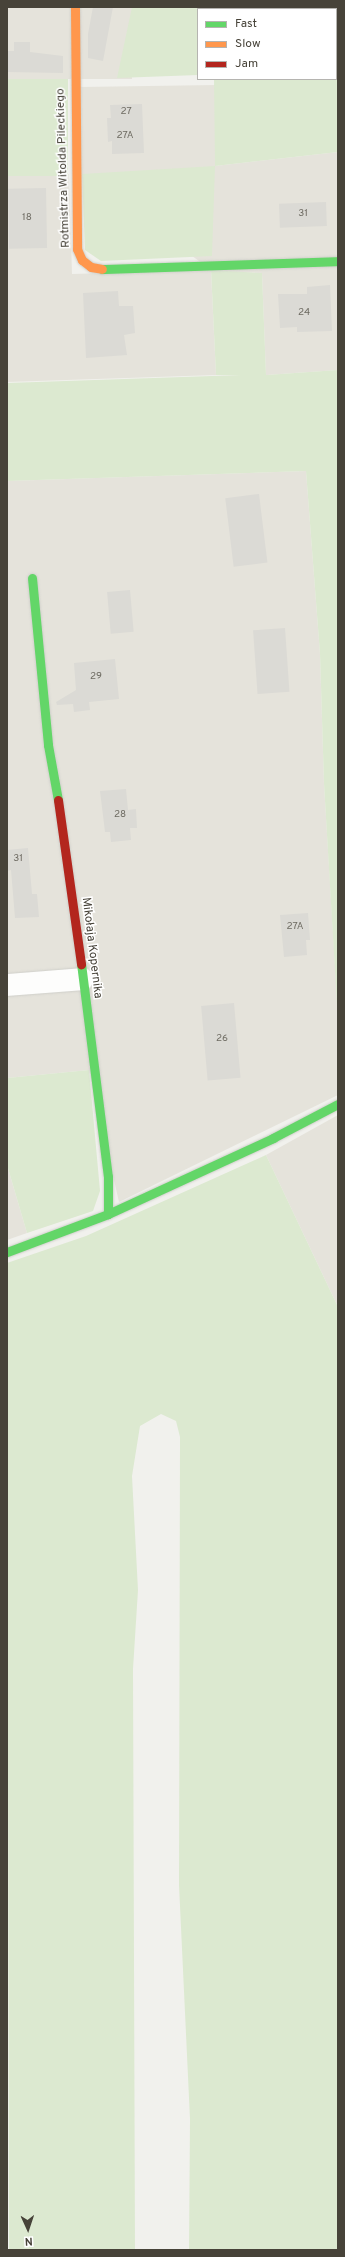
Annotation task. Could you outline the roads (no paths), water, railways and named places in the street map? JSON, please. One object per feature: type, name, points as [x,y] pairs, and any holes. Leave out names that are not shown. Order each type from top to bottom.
[{"type":"street","name":"Rotmistrza Witolda Pileckiego","points":[[75,7],[76,241],[82,260],[91,267],[103,269],[338,260]]},
{"type":"street","name":"Mikołaja Kopernika","points":[[32,578],[48,745],[65,839],[108,1177],[108,1214]]},
{"type":"street","points":[[7,985],[83,979]]},
{"type":"street","points":[[7,1252],[108,1214],[273,1138],[338,1104]]}]
